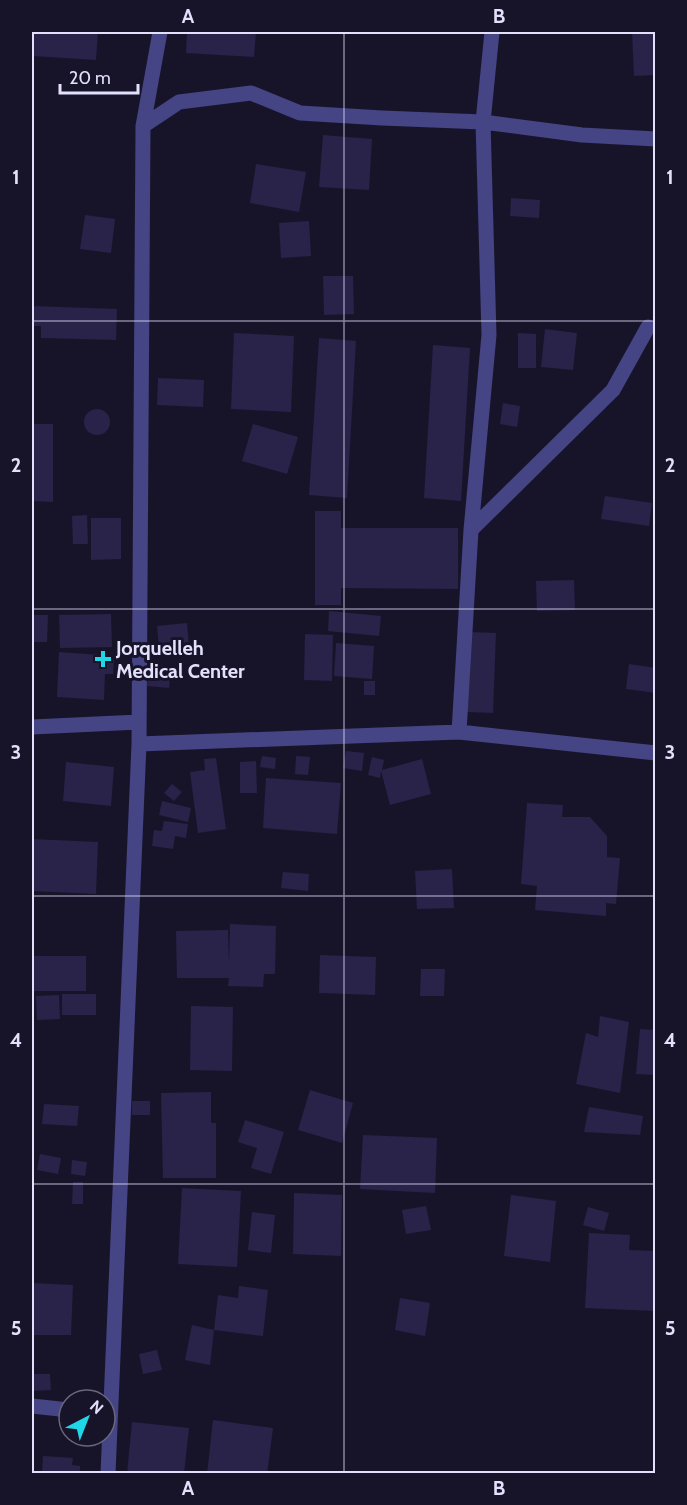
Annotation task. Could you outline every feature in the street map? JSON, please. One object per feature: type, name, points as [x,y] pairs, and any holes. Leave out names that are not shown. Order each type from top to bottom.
[{"type":"street","points":[[108,1388],[140,744],[143,126],[160,32]]},
{"type":"street","points":[[459,732],[471,530],[489,335],[483,122],[492,32]]},
{"type":"street","points":[[143,126],[179,102],[251,93],[300,113],[483,122],[582,135],[656,139]]},
{"type":"street","points":[[471,530],[613,390],[648,327]]},
{"type":"street","points":[[32,727],[139,722]]},
{"type":"street","points":[[140,744],[459,732],[656,753]]},
{"type":"street","points":[[32,1406],[57,1409]]},
{"type":"street","points":[[108,1448],[108,1473]]},
{"type":"building","points":[[32,32],[98,32],[96,60],[32,56]]},
{"type":"building","points":[[187,32],[256,32],[254,57],[186,53]]},
{"type":"building","points":[[632,32],[656,32],[655,75],[634,76]]},
{"type":"building","points":[[323,135],[372,139],[369,190],[319,187]]},
{"type":"building","points":[[256,164],[306,172],[299,212],[250,203]]},
{"type":"building","points":[[511,198],[540,200],[539,218],[510,216]]},
{"type":"building","points":[[85,215],[115,219],[111,253],[80,249]]},
{"type":"building","points":[[309,221],[311,256],[281,258],[279,223]]},
{"type":"building","points":[[323,276],[353,276],[354,314],[324,315]]},
{"type":"building","points":[[32,306],[117,309],[116,340],[41,338],[41,326],[32,326]]},
{"type":"building","points":[[545,329],[577,333],[573,370],[541,367]]},
{"type":"building","points":[[234,333],[294,336],[291,412],[231,409]]},
{"type":"building","points":[[518,333],[536,334],[536,368],[518,368]]},
{"type":"building","points":[[319,338],[356,341],[347,498],[309,495]]},
{"type":"building","points":[[433,345],[470,348],[461,501],[424,498]]},
{"type":"building","points":[[158,378],[204,380],[203,407],[157,405]]},
{"type":"building","points":[[503,403],[520,406],[517,427],[500,424]]},
{"type":"building","points":[[97,409],[106,413],[110,422],[106,431],[97,435],[88,431],[84,422],[88,413]]},
{"type":"building","points":[[32,424],[53,424],[53,502],[32,501]]},
{"type":"building","points":[[253,424],[298,437],[287,474],[242,461]]},
{"type":"building","points":[[605,496],[652,503],[649,526],[601,519]]},
{"type":"building","points":[[315,511],[341,511],[341,528],[458,528],[458,589],[341,588],[341,605],[315,605]]},
{"type":"building","points":[[87,515],[88,544],[73,544],[72,516]]},
{"type":"building","points":[[91,518],[121,518],[121,559],[91,560]]},
{"type":"building","points":[[574,580],[575,610],[537,611],[536,581]]},
{"type":"building","points":[[329,611],[381,616],[379,636],[328,631]]},
{"type":"building","points":[[111,614],[112,647],[60,648],[59,615]]},
{"type":"building","points":[[32,615],[48,615],[47,642],[32,642]]},
{"type":"building","points":[[187,623],[189,645],[159,648],[157,626]]},
{"type":"building","points":[[470,632],[496,633],[493,713],[467,712]]},
{"type":"building","points":[[305,634],[333,635],[332,681],[304,680]]},
{"type":"building","points":[[336,643],[374,646],[372,679],[334,676]]},
{"type":"building","name":"Jorquelleh Medical Center","points":[[59,652],[114,656],[113,674],[105,674],[104,700],[57,697]]},
{"type":"building","points":[[150,664],[171,667],[169,688],[147,686]]},
{"type":"building","points":[[629,664],[656,668],[656,693],[626,689]]},
{"type":"building","points":[[364,681],[375,681],[375,695],[364,695]]},
{"type":"building","points":[[346,751],[364,753],[362,771],[343,768]]},
{"type":"building","points":[[262,756],[276,758],[275,769],[260,767]]},
{"type":"building","points":[[296,756],[310,757],[308,775],[295,774]]},
{"type":"building","points":[[372,757],[384,760],[382,770],[422,759],[431,794],[390,805],[381,771],[380,778],[368,775]]},
{"type":"building","points":[[216,758],[226,829],[198,833],[190,772],[205,770],[204,759]]},
{"type":"building","points":[[256,761],[257,793],[240,793],[240,762]]},
{"type":"building","points":[[66,762],[114,767],[111,806],[63,801]]},
{"type":"building","points":[[266,778],[341,783],[337,834],[263,828]]},
{"type":"building","points":[[172,784],[182,792],[174,801],[164,793]]},
{"type":"building","points":[[162,801],[191,808],[188,822],[159,815]]},
{"type":"building","points":[[527,803],[563,805],[562,817],[590,817],[607,836],[607,857],[620,858],[616,904],[606,903],[606,916],[535,910],[537,886],[521,884]]},
{"type":"building","points":[[164,821],[188,824],[186,838],[175,836],[173,849],[152,846],[154,830],[162,831]]},
{"type":"building","points":[[32,839],[98,842],[96,894],[32,891]]},
{"type":"building","points":[[452,869],[454,908],[417,909],[415,871]]},
{"type":"building","points":[[283,872],[309,874],[308,891],[281,888]]},
{"type":"building","points":[[230,924],[276,926],[275,974],[264,974],[263,987],[228,986],[229,978],[177,978],[176,931],[228,930],[229,963]]},
{"type":"building","points":[[320,955],[376,957],[375,995],[319,993]]},
{"type":"building","points":[[32,956],[86,956],[86,991],[32,991]]},
{"type":"building","points":[[421,969],[445,969],[444,996],[420,996]]},
{"type":"building","points":[[62,994],[96,994],[96,1015],[62,1015]]},
{"type":"building","points":[[59,995],[60,1019],[37,1020],[36,996]]},
{"type":"building","points":[[191,1006],[233,1007],[232,1071],[190,1070]]},
{"type":"building","points":[[600,1016],[629,1022],[620,1093],[576,1084],[586,1033],[598,1037]]},
{"type":"building","points":[[640,1029],[656,1030],[656,1075],[636,1074]]},
{"type":"building","points":[[310,1090],[353,1103],[342,1143],[298,1130]]},
{"type":"building","points":[[211,1092],[211,1123],[216,1123],[216,1178],[163,1178],[161,1093]]},
{"type":"building","points":[[132,1101],[150,1101],[150,1115],[132,1115]]},
{"type":"building","points":[[44,1104],[79,1106],[77,1126],[42,1124]]},
{"type":"building","points":[[589,1107],[643,1116],[640,1135],[584,1132]]},
{"type":"building","points":[[245,1120],[284,1132],[271,1174],[251,1168],[257,1148],[238,1142]]},
{"type":"building","points":[[363,1135],[437,1138],[435,1193],[360,1189]]},
{"type":"building","points":[[40,1154],[61,1158],[58,1174],[37,1170]]},
{"type":"building","points":[[72,1160],[87,1162],[85,1176],[71,1174]]},
{"type":"building","points":[[73,1182],[83,1182],[83,1204],[72,1204]]},
{"type":"building","points":[[182,1188],[241,1191],[237,1267],[178,1264]]},
{"type":"building","points":[[294,1193],[342,1195],[341,1256],[293,1254]]},
{"type":"building","points":[[511,1195],[556,1201],[550,1262],[504,1256]]},
{"type":"building","points":[[426,1206],[431,1230],[406,1234],[402,1210]]},
{"type":"building","points":[[588,1207],[609,1213],[604,1231],[583,1225]]},
{"type":"building","points":[[252,1212],[275,1215],[271,1253],[248,1250]]},
{"type":"building","points":[[589,1233],[630,1235],[629,1250],[656,1251],[656,1311],[585,1308]]},
{"type":"building","points":[[32,1283],[73,1285],[71,1335],[32,1335]]},
{"type":"building","points":[[239,1286],[268,1290],[263,1336],[214,1330],[218,1295],[238,1298]]},
{"type":"building","points":[[400,1298],[430,1303],[425,1336],[395,1330]]},
{"type":"building","points":[[192,1325],[214,1330],[210,1365],[185,1360]]},
{"type":"building","points":[[157,1350],[162,1370],[143,1374],[139,1354]]},
{"type":"building","points":[[32,1362],[34,1374],[50,1374],[51,1390],[32,1391]]},
{"type":"building","points":[[213,1420],[273,1428],[267,1474],[207,1474]]},
{"type":"building","points":[[132,1422],[189,1428],[184,1474],[127,1474]]},
{"type":"building","points":[[43,1456],[73,1458],[72,1465],[80,1466],[80,1474],[42,1474]]},
{"type":"place","name":"Jorquelleh Medical Center","points":[[103,659]]}]
